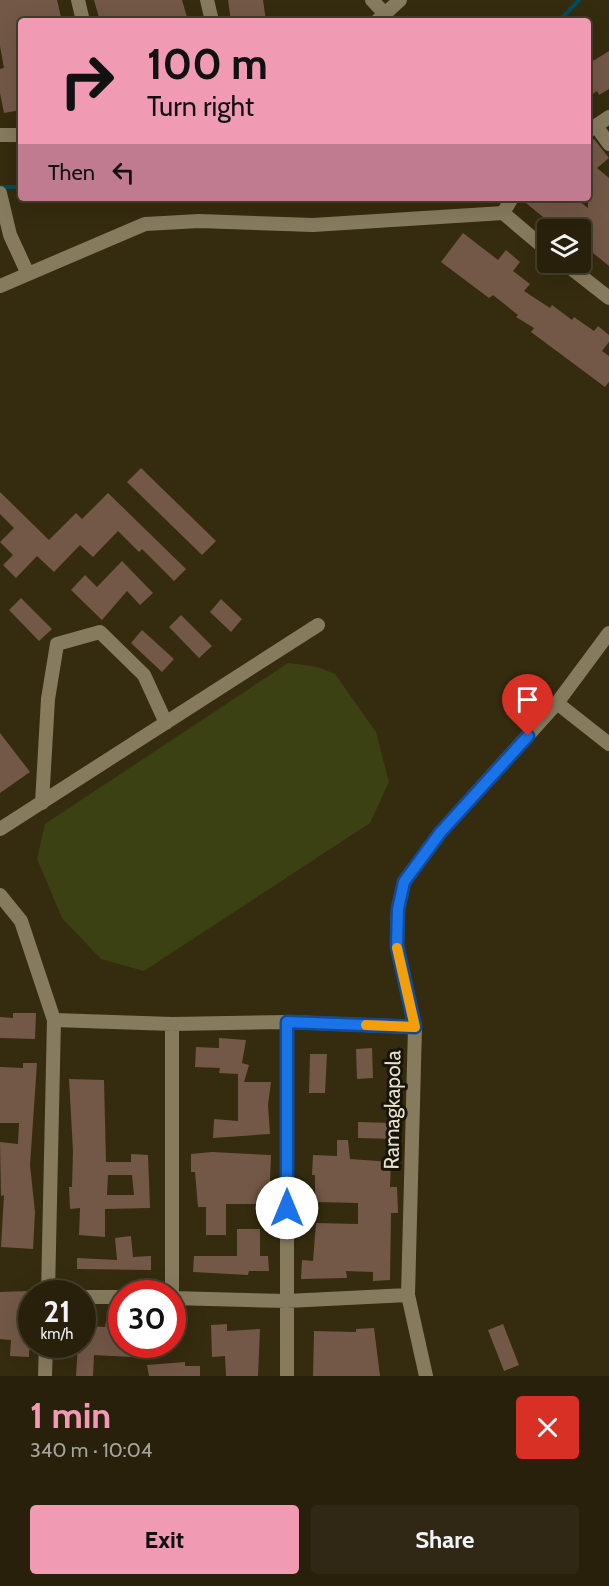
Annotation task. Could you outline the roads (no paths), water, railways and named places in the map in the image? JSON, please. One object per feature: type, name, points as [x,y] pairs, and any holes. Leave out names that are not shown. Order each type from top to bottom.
[{"type":"street","points":[[78,0],[82,18]]},
{"type":"street","points":[[207,0],[211,18]]},
{"type":"street","points":[[372,0],[381,18],[400,0]]},
{"type":"street","points":[[609,117],[592,128],[609,144]]},
{"type":"street","points":[[0,135],[18,135]]},
{"type":"street","points":[[1,197],[10,235],[28,274]]},
{"type":"street","points":[[503,213],[510,201]]},
{"type":"street","points":[[0,286],[145,224],[199,220],[313,225],[503,213],[537,242]]},
{"type":"street","points":[[577,273],[609,298]]},
{"type":"street","points":[[0,829],[318,625]]},
{"type":"street","points":[[42,803],[48,699],[57,644],[100,632],[144,675],[166,723]]},
{"type":"street","name":"Ramagkapola","points":[[426,1376],[408,1295],[415,1027],[397,946],[398,909],[404,882],[440,833],[557,703],[609,633]]},
{"type":"street","points":[[557,703],[609,744]]},
{"type":"street","points":[[0,895],[21,921],[54,1020],[48,1280]]},
{"type":"street","points":[[54,1020],[172,1024],[287,1022],[415,1027]]},
{"type":"street","points":[[287,1022],[287,1376]]},
{"type":"street","points":[[172,1024],[172,1280]]},
{"type":"street","points":[[186,1298],[287,1301],[408,1295]]},
{"type":"street","points":[[45,1376],[46,1358]]},
{"type":"waterway","points":[[562,18],[579,0]]},
{"type":"waterway","points":[[1,187],[18,187]]}]
